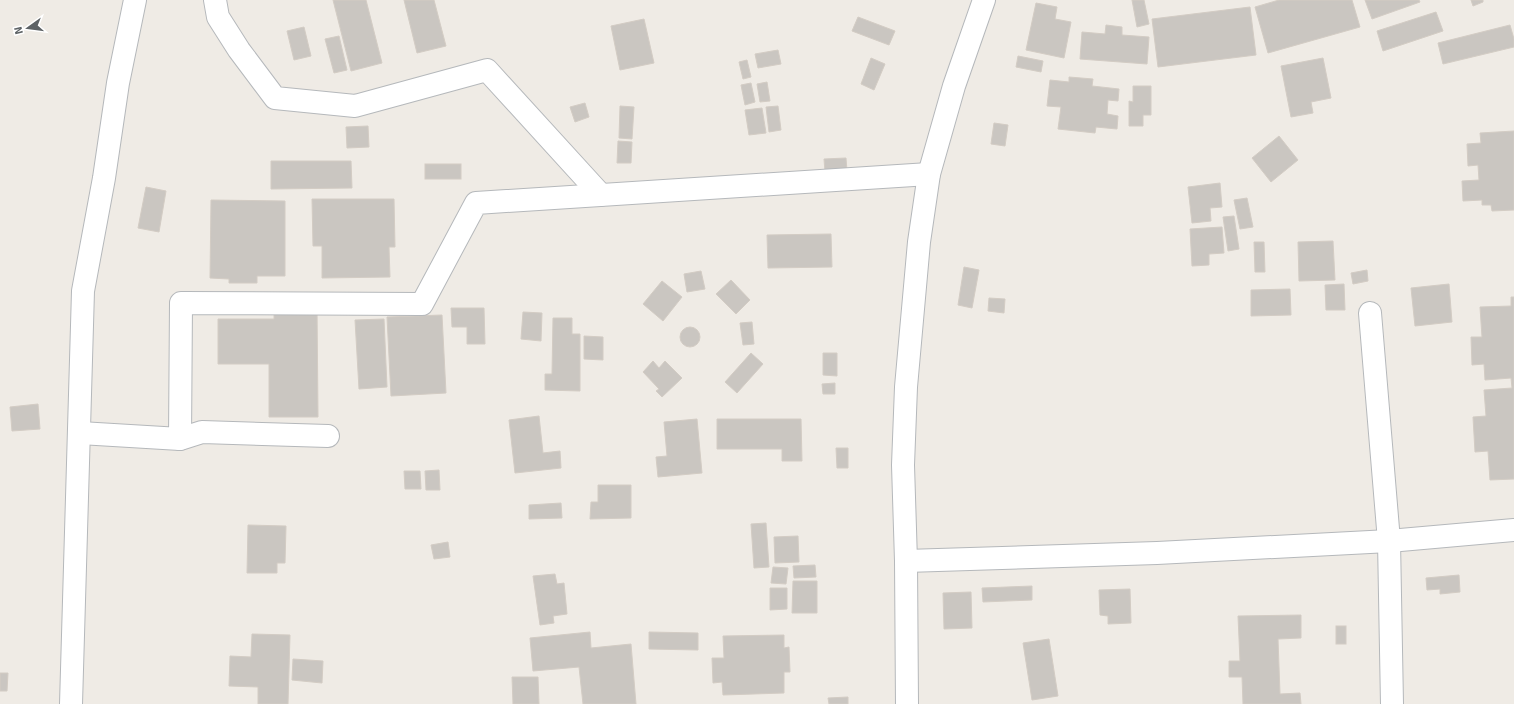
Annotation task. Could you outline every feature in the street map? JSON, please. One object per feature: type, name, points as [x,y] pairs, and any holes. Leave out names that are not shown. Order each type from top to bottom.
[{"type":"street","points":[[71,704],[83,291],[104,178],[118,83],[135,0]]},
{"type":"street","points":[[215,0],[218,17],[239,50],[274,98],[355,106],[487,70],[601,195]]},
{"type":"street","points":[[907,704],[906,561],[903,465],[906,388],[919,242],[929,174],[954,86],[984,0]]},
{"type":"street","points":[[180,439],[181,303],[422,304],[476,203],[929,174]]},
{"type":"street","points":[[1370,313],[1389,541],[1392,704]]},
{"type":"street","points":[[80,433],[180,439],[202,432],[328,436]]},
{"type":"street","points":[[906,561],[1157,553],[1389,541],[1514,530]]},
{"type":"building","points":[[333,0],[366,0],[382,63],[351,71]]},
{"type":"building","points":[[404,0],[434,0],[446,46],[417,53]]},
{"type":"building","points":[[1132,0],[1144,0],[1149,24],[1137,27]]},
{"type":"building","points":[[1279,0],[1352,0],[1360,27],[1268,53],[1255,7]]},
{"type":"building","points":[[1365,0],[1419,0],[1420,2],[1372,19]]},
{"type":"building","points":[[1471,0],[1483,0],[1483,2],[1473,6]]},
{"type":"building","points":[[1036,3],[1057,7],[1055,19],[1071,22],[1064,58],[1026,50]]},
{"type":"building","points":[[1250,7],[1256,55],[1158,67],[1152,19]]},
{"type":"building","points":[[1436,12],[1443,31],[1383,51],[1377,31]]},
{"type":"building","points":[[858,17],[895,31],[889,45],[852,31]]},
{"type":"building","points":[[644,19],[654,63],[620,70],[611,26]]},
{"type":"building","points":[[1106,25],[1122,27],[1122,35],[1149,37],[1147,64],[1080,59],[1082,32],[1105,34]]},
{"type":"building","points":[[1510,25],[1514,39],[1514,47],[1443,64],[1438,43]]},
{"type":"building","points":[[304,27],[311,56],[294,60],[287,31]]},
{"type":"building","points":[[339,36],[347,70],[334,73],[325,39]]},
{"type":"building","points":[[778,50],[781,64],[758,68],[755,54]]},
{"type":"building","points":[[1018,56],[1043,61],[1041,72],[1016,67]]},
{"type":"building","points":[[871,58],[885,64],[874,90],[861,84]]},
{"type":"building","points":[[1323,58],[1331,98],[1311,102],[1313,113],[1291,117],[1281,66]]},
{"type":"building","points":[[747,60],[751,77],[743,79],[739,62]]},
{"type":"building","points":[[1069,77],[1093,79],[1092,86],[1119,89],[1118,101],[1108,100],[1107,114],[1118,116],[1117,129],[1096,127],[1095,133],[1058,129],[1061,107],[1047,106],[1050,80],[1069,82]]},
{"type":"building","points":[[767,82],[770,101],[760,102],[757,84]]},
{"type":"building","points":[[751,83],[755,102],[745,105],[741,85]]},
{"type":"building","points":[[1133,86],[1151,86],[1151,115],[1143,115],[1143,126],[1129,126],[1129,101],[1133,102]]},
{"type":"building","points":[[585,103],[589,117],[575,122],[570,107]]},
{"type":"building","points":[[620,106],[634,107],[632,139],[619,138]]},
{"type":"building","points":[[778,106],[781,130],[769,132],[766,107]]},
{"type":"building","points":[[762,108],[766,133],[749,135],[745,110]]},
{"type":"building","points":[[994,123],[1008,125],[1005,146],[991,144]]},
{"type":"building","points":[[368,126],[369,147],[347,148],[346,127]]},
{"type":"building","points":[[1514,131],[1514,210],[1492,211],[1491,205],[1482,205],[1482,200],[1463,201],[1462,181],[1479,180],[1478,165],[1468,166],[1467,144],[1481,143],[1480,133]]},
{"type":"building","points":[[1279,136],[1298,160],[1271,182],[1252,158]]},
{"type":"building","points":[[618,141],[632,142],[631,163],[617,163]]},
{"type":"building","points":[[846,158],[847,171],[825,172],[824,159]]},
{"type":"building","points":[[271,161],[351,161],[352,188],[271,189]]},
{"type":"building","points":[[425,164],[461,164],[461,179],[425,179]]},
{"type":"building","points":[[1220,183],[1222,207],[1210,208],[1211,221],[1192,223],[1188,187]]},
{"type":"building","points":[[146,187],[166,191],[159,232],[138,228]]},
{"type":"building","points":[[1247,198],[1253,227],[1240,229],[1234,200]]},
{"type":"building","points":[[312,199],[394,199],[395,247],[389,247],[390,277],[322,278],[322,246],[313,246]]},
{"type":"building","points":[[211,200],[285,201],[285,276],[257,276],[257,283],[229,283],[229,279],[210,278]]},
{"type":"building","points":[[1234,216],[1239,249],[1228,251],[1223,217]]},
{"type":"building","points":[[1222,227],[1224,253],[1209,254],[1209,265],[1192,266],[1190,229]]},
{"type":"building","points":[[831,234],[832,267],[768,268],[767,235]]},
{"type":"building","points":[[1333,241],[1335,280],[1299,281],[1298,242]]},
{"type":"building","points":[[1254,242],[1264,242],[1265,272],[1255,272]]},
{"type":"building","points":[[964,267],[979,270],[972,308],[958,305]]},
{"type":"building","points":[[1367,270],[1368,281],[1353,284],[1351,273]]},
{"type":"building","points":[[701,271],[705,289],[687,292],[684,274]]},
{"type":"building","points":[[731,280],[750,300],[736,314],[716,294]]},
{"type":"building","points":[[662,281],[682,297],[663,321],[643,304]]},
{"type":"building","points":[[1344,284],[1345,310],[1326,310],[1325,285]]},
{"type":"building","points":[[1449,284],[1452,322],[1415,326],[1411,288]]},
{"type":"building","points":[[1290,289],[1291,315],[1251,316],[1251,290]]},
{"type":"building","points":[[1511,297],[1514,297],[1514,479],[1490,480],[1488,451],[1475,452],[1473,417],[1486,416],[1484,390],[1512,388],[1511,378],[1485,380],[1484,364],[1472,365],[1471,337],[1482,337],[1480,307],[1511,306]]},
{"type":"building","points":[[989,298],[1005,299],[1004,313],[988,311]]},
{"type":"building","points":[[274,306],[317,307],[318,417],[269,417],[269,364],[218,364],[218,319],[274,319]]},
{"type":"building","points":[[451,308],[484,308],[485,344],[467,344],[467,327],[452,327]]},
{"type":"building","points":[[523,312],[542,313],[541,341],[521,339]]},
{"type":"building","points":[[442,315],[446,393],[391,396],[387,317]]},
{"type":"building","points":[[553,318],[572,318],[572,334],[580,334],[580,391],[545,390],[545,374],[552,374]]},
{"type":"building","points":[[384,319],[387,387],[359,389],[355,320]]},
{"type":"building","points":[[752,322],[754,344],[743,345],[740,323]]},
{"type":"building","points":[[686,327],[694,327],[700,333],[700,341],[694,347],[686,347],[680,341],[680,333]]},
{"type":"building","points":[[584,336],[603,337],[603,360],[584,359]]},
{"type":"building","points":[[751,353],[763,364],[737,393],[725,382]]},
{"type":"building","points":[[823,353],[837,353],[837,376],[823,375]]},
{"type":"building","points":[[653,361],[659,368],[665,361],[682,378],[662,397],[656,391],[659,389],[643,372]]},
{"type":"building","points":[[835,383],[835,394],[823,394],[822,384]]},
{"type":"building","points":[[38,404],[40,429],[12,431],[10,407]]},
{"type":"building","points":[[539,416],[543,453],[560,451],[561,468],[515,473],[509,420]]},
{"type":"building","points":[[697,419],[702,473],[658,477],[656,457],[667,456],[664,422]]},
{"type":"building","points":[[717,419],[801,419],[802,461],[782,461],[782,449],[717,449]]},
{"type":"building","points":[[836,448],[848,448],[848,468],[837,468]]},
{"type":"building","points":[[439,470],[440,490],[426,490],[425,471]]},
{"type":"building","points":[[404,471],[420,471],[421,489],[405,489]]},
{"type":"building","points":[[598,485],[631,485],[631,518],[590,519],[591,502],[598,502]]},
{"type":"building","points":[[561,503],[562,518],[529,519],[529,505]]},
{"type":"building","points":[[766,523],[769,567],[754,568],[751,524]]},
{"type":"building","points":[[248,525],[286,526],[285,563],[277,563],[277,573],[247,573]]},
{"type":"building","points":[[798,536],[799,562],[775,563],[774,537]]},
{"type":"building","points":[[448,542],[450,557],[434,559],[431,545]]},
{"type":"building","points":[[815,565],[816,577],[794,578],[793,566]]},
{"type":"building","points":[[773,567],[788,568],[786,584],[771,583]]},
{"type":"building","points":[[555,574],[557,584],[564,583],[567,614],[553,616],[554,623],[540,625],[533,576]]},
{"type":"building","points":[[1459,575],[1460,592],[1440,594],[1440,589],[1427,590],[1426,578]]},
{"type":"building","points":[[793,581],[817,581],[817,613],[792,613]]},
{"type":"building","points":[[1032,586],[1032,600],[983,602],[982,588]]},
{"type":"building","points":[[770,588],[787,588],[787,609],[770,610]]},
{"type":"building","points":[[1130,589],[1131,623],[1108,624],[1108,616],[1100,615],[1099,590]]},
{"type":"building","points":[[971,592],[972,628],[944,629],[943,593]]},
{"type":"building","points":[[1301,615],[1301,638],[1278,639],[1280,694],[1300,693],[1301,704],[1243,704],[1242,677],[1229,677],[1229,661],[1240,661],[1238,616]]},
{"type":"building","points":[[1336,626],[1346,626],[1346,644],[1336,644]]},
{"type":"building","points":[[590,632],[591,648],[631,644],[636,704],[583,704],[579,667],[533,671],[530,638]]},
{"type":"building","points":[[649,632],[698,633],[698,650],[649,649]]},
{"type":"building","points":[[252,634],[290,635],[288,704],[258,704],[258,687],[229,686],[230,656],[251,657]]},
{"type":"building","points":[[784,635],[784,648],[789,647],[790,672],[784,672],[784,693],[723,695],[722,682],[713,683],[712,658],[724,658],[723,636]]},
{"type":"building","points":[[1049,639],[1058,696],[1032,700],[1023,643]]},
{"type":"building","points":[[293,659],[323,661],[322,683],[292,680]]},
{"type":"building","points":[[0,673],[8,673],[7,691],[0,691]]},
{"type":"building","points":[[512,677],[538,677],[539,704],[513,704]]},
{"type":"building","points":[[848,697],[848,704],[829,704],[828,698]]}]
